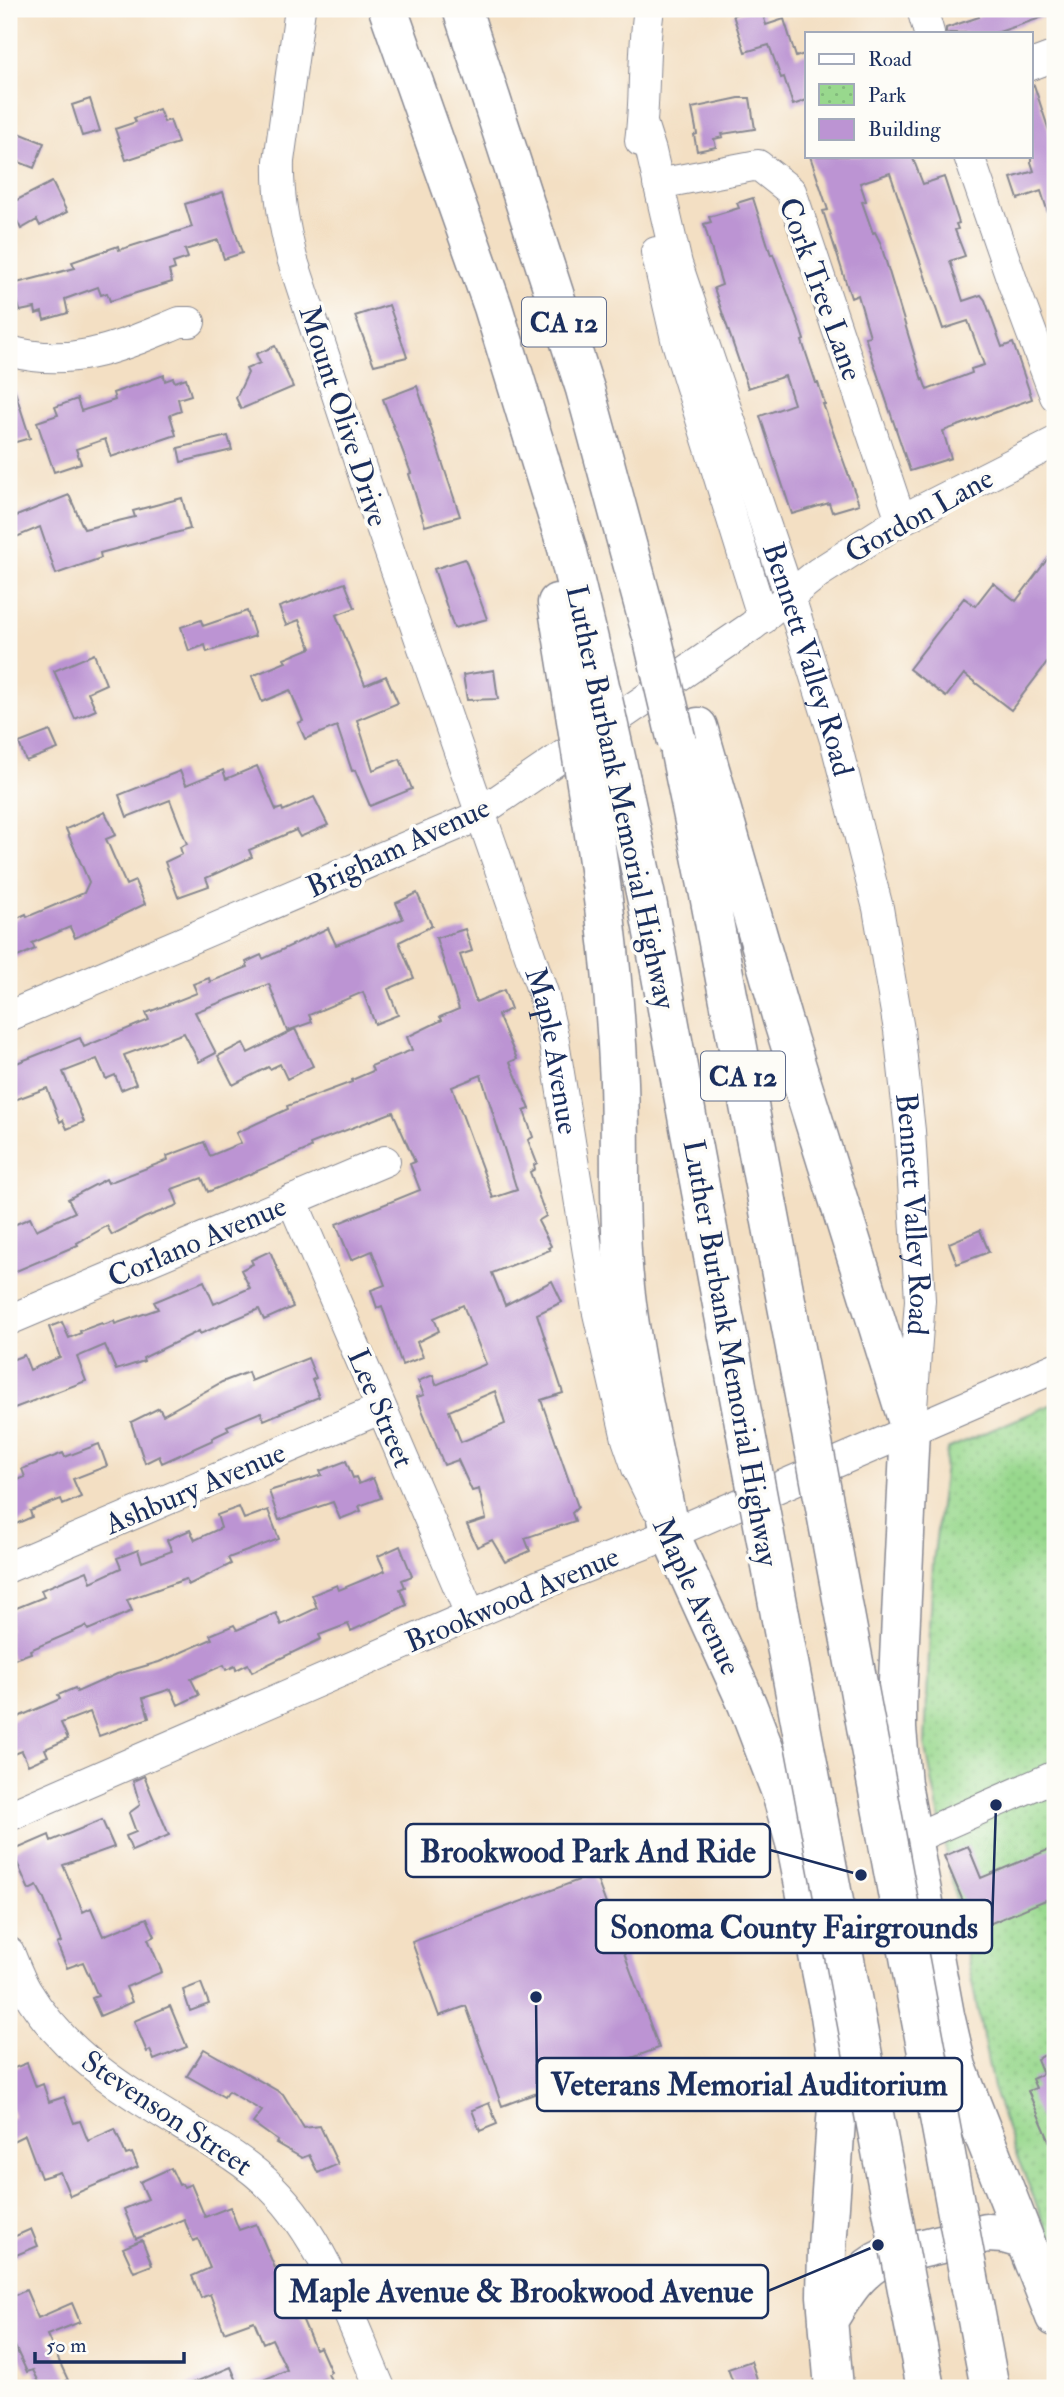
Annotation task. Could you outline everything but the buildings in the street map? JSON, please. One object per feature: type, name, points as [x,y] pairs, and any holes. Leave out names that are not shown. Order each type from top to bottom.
[{"type":"main road","name":"Luther Burbank Memorial Highway","points":[[388,9],[493,307],[566,548],[585,686],[621,780],[656,945],[926,2388]]},
{"type":"main road","name":"Luther Burbank Memorial Highway","points":[[461,9],[560,307],[661,634],[687,734],[709,895],[990,2388]]},
{"type":"main road","points":[[585,686],[589,802],[605,909],[615,1009],[621,1229],[627,1302],[636,1375],[670,1534]]},
{"type":"main road","points":[[687,734],[792,1052],[910,1429]]},
{"type":"main road","name":"Bennett Valley Road","points":[[910,1429],[897,1729],[902,1784],[957,2067],[1055,2317]]},
{"type":"main road","name":"Maple Avenue","points":[[670,1534],[771,1762],[802,1872],[834,2035],[837,2070],[836,2142],[826,2272],[834,2388]]},
{"type":"main road","points":[[828,2321],[854,2282],[877,2260],[986,2233],[1004,2234],[1025,2240]]},
{"type":"street","name":"Mount Olive Drive","points":[[300,9],[279,160],[278,182],[282,218],[292,258],[371,498],[481,812]]},
{"type":"street","name":"Bennett Valley Road","points":[[649,9],[644,44],[642,123],[638,151],[640,172],[668,308],[763,619]]},
{"type":"street","points":[[922,9],[929,32]]},
{"type":"street","points":[[1032,65],[1055,56]]},
{"type":"street","name":"Bennett Valley Road","points":[[642,123],[677,264],[790,597],[854,808],[878,908],[894,993],[910,1131],[920,1300],[910,1429]]},
{"type":"street","points":[[970,158],[1055,396]]},
{"type":"street","name":"Cork Tree Lane","points":[[658,184],[758,165],[791,191],[901,520]]},
{"type":"street","points":[[9,351],[46,359],[106,352],[180,322],[190,322]]},
{"type":"street","name":"Gordon Lane","points":[[790,597],[818,573],[901,520],[1055,442]]},
{"type":"street","name":"Brigham Avenue","points":[[9,1016],[456,827],[763,619],[790,597]]},
{"type":"street","name":"Maple Avenue","points":[[481,812],[537,972],[548,1013],[597,1309],[620,1412],[637,1468],[670,1534]]},
{"type":"street","name":"Corlano Avenue","points":[[9,1320],[385,1161]]},
{"type":"street","name":"Lee Street","points":[[292,1200],[471,1616]]},
{"type":"street","name":"Brookwood Avenue","points":[[9,1816],[1055,1368]]},
{"type":"street","name":"Ashbury Avenue","points":[[9,1567],[380,1409]]},
{"type":"street","points":[[912,1839],[1055,1776]]},
{"type":"street","name":"Stevenson Street","points":[[9,1952],[25,1989],[51,2028],[88,2064],[126,2092],[242,2161],[274,2189],[329,2271],[380,2388]]},
{"type":"green space","points":[[1055,1403],[1055,2250],[1015,2152],[993,2088],[925,1744],[933,1562],[947,1449]]},
{"type":"place","name":"Sonoma County Fairgrounds","points":[[996,1805]]},
{"type":"place","name":"Brookwood Park And Ride","points":[[861,1875]]},
{"type":"place","name":"Veterans Memorial Auditorium","points":[[536,1997]]},
{"type":"place","name":"Maple Avenue & Brookwood Avenue","points":[[878,2245]]}]
